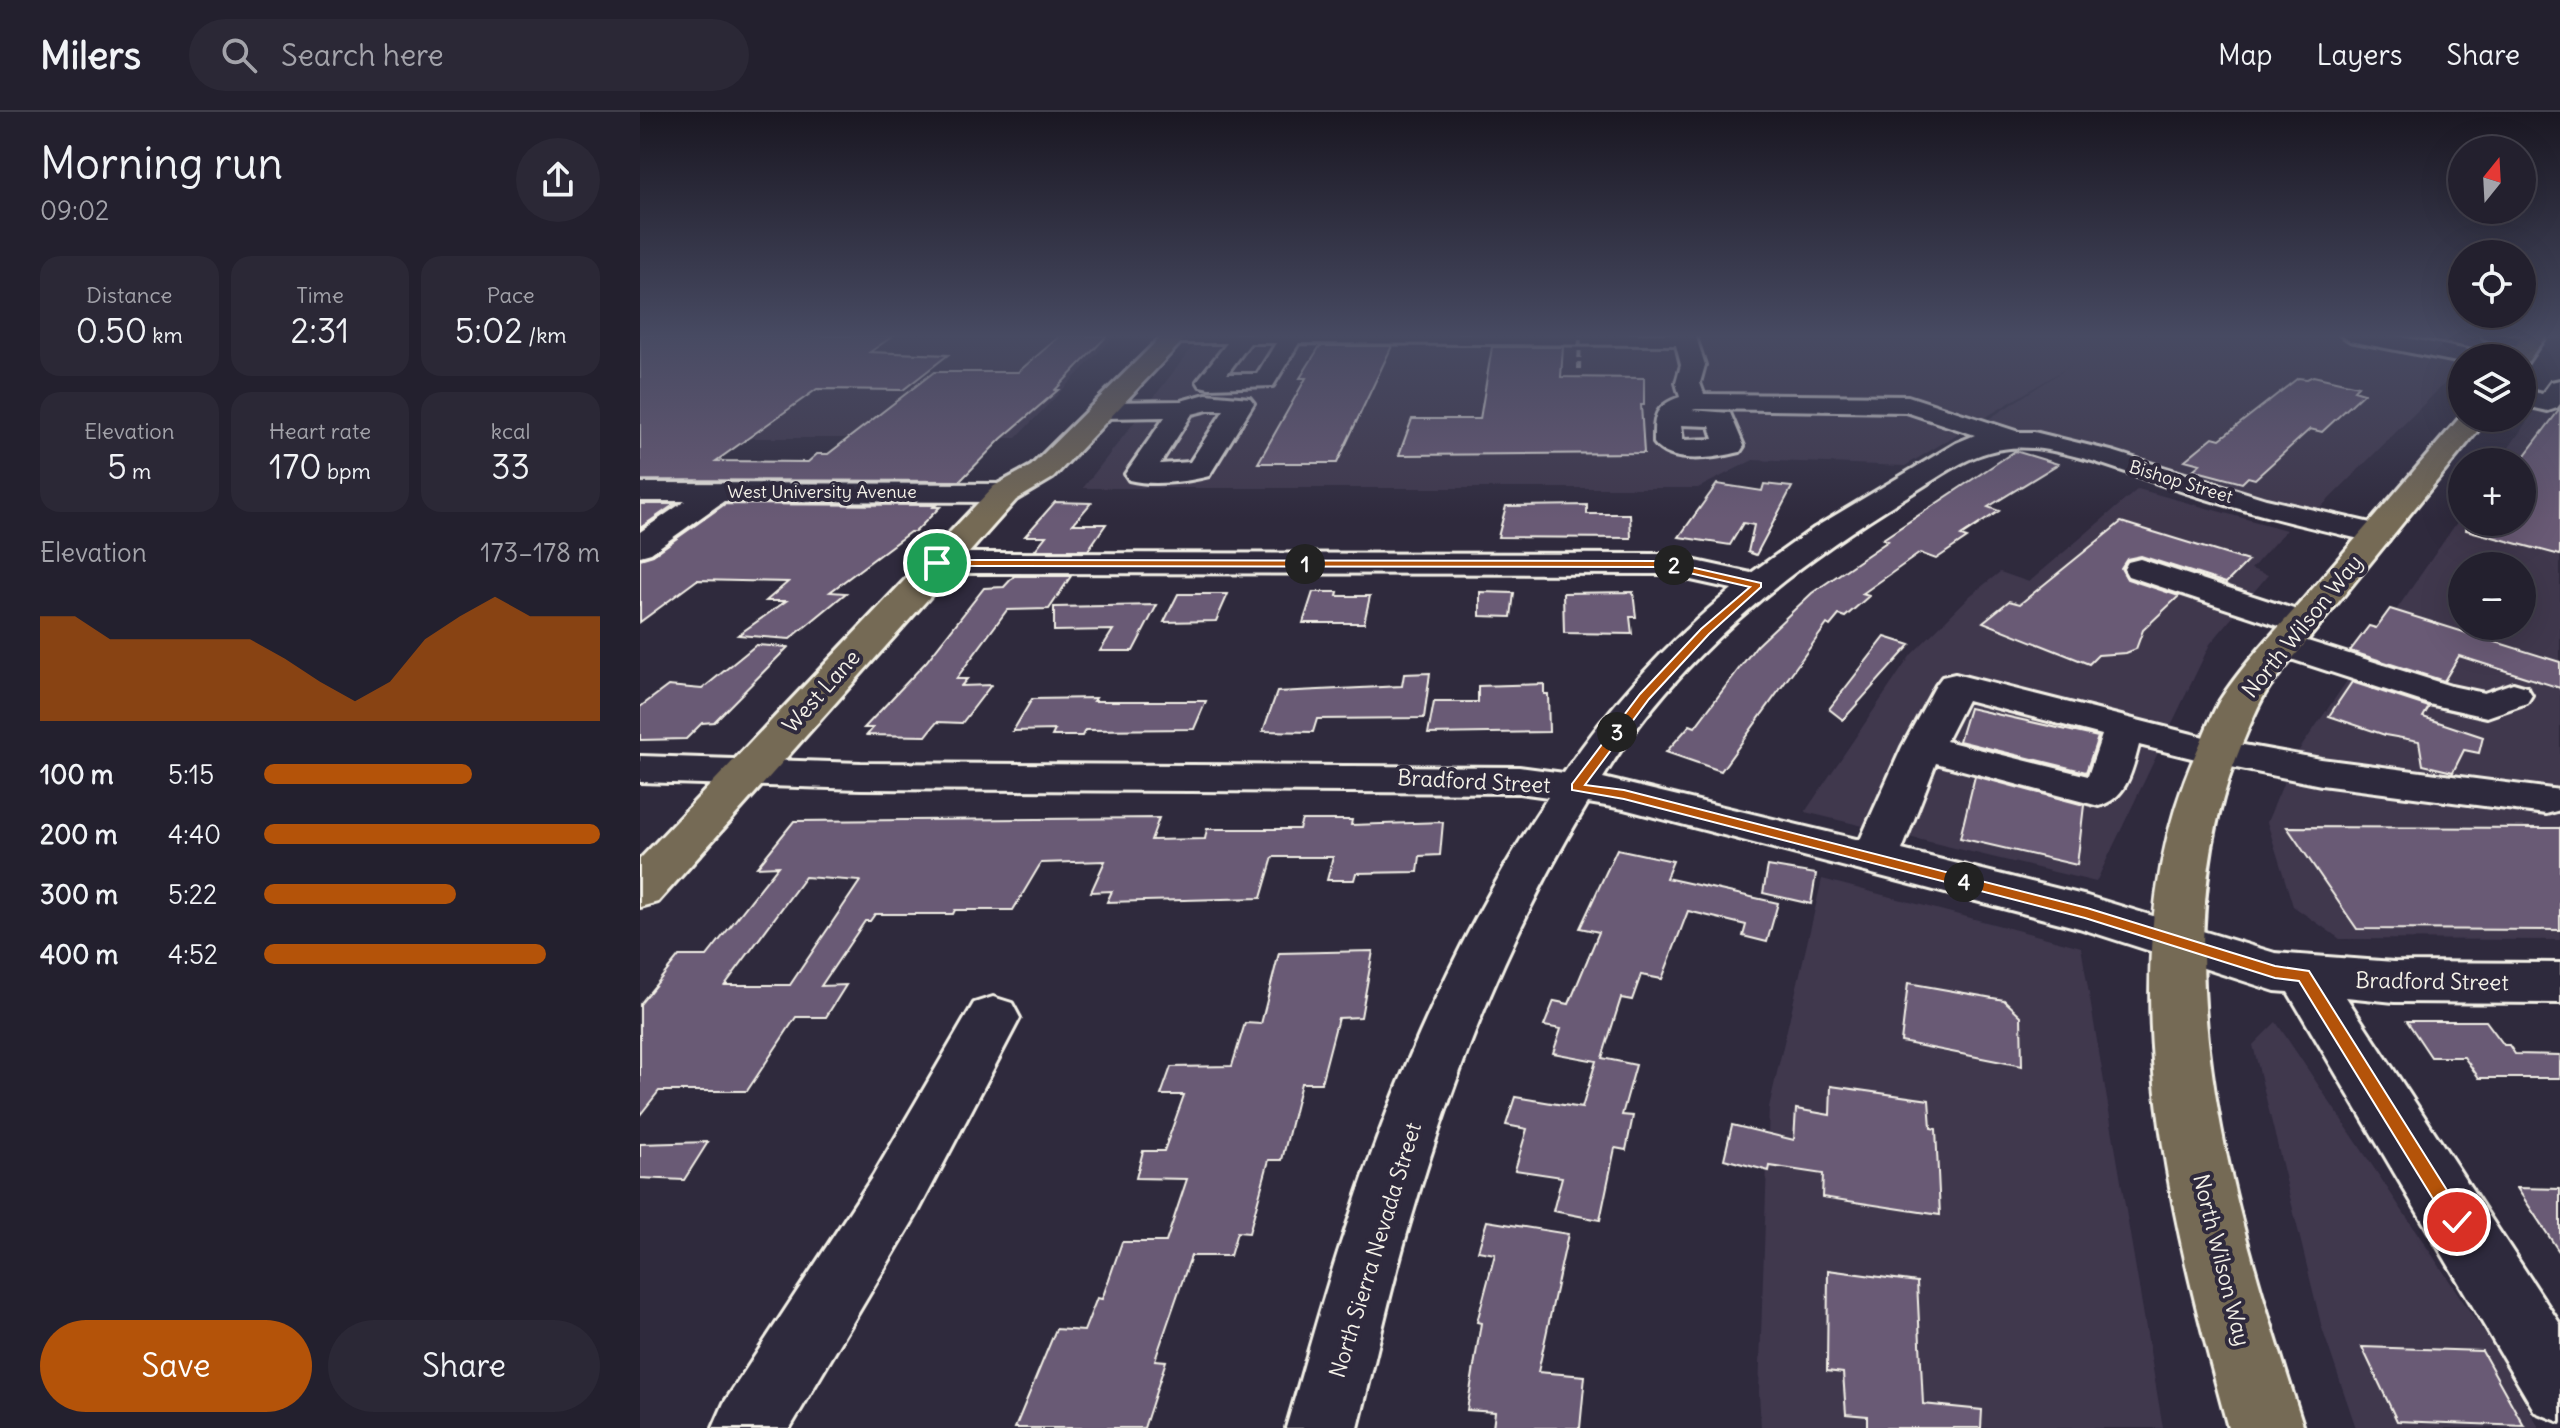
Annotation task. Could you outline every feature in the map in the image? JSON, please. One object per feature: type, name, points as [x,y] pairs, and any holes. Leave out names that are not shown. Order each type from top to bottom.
[{"type":"main road","points":[[1100,395],[1095,401],[1096,407],[1104,410]]},
{"type":"main road","name":"West Lane","points":[[640,890],[937,563],[1005,493],[1042,472],[1117,395]]},
{"type":"main road","name":"North Wilson Way","points":[[2266,1428],[2219,1258],[2188,1111],[2176,991],[2182,881],[2192,827],[2206,771],[2240,702],[2462,432]]},
{"type":"main road","name":"West Lane","points":[[1005,493],[1004,473],[1026,450]]},
{"type":"street","points":[[1183,409],[1139,474],[1199,470],[1249,395]]},
{"type":"street","points":[[1667,417],[1674,406],[1694,401],[1692,395]]},
{"type":"street","points":[[2536,400],[2548,403],[2547,395]]},
{"type":"street","name":"Bishop Street","points":[[1694,401],[1908,404],[1999,440],[2057,445],[2258,506],[2377,534]]},
{"type":"street","points":[[1104,410],[1183,409],[1206,402],[1241,403]]},
{"type":"street","name":"North Sierra Nevada Street","points":[[1322,1428],[1389,1190],[1442,1043],[1490,937],[1551,825],[1576,787],[1645,697],[1705,631],[1758,585],[1834,530],[1966,449],[1999,440]]},
{"type":"street","name":"West University Avenue","points":[[640,492],[1005,493]]},
{"type":"street","points":[[640,546],[718,492]]},
{"type":"street","points":[[937,563],[1664,564],[1758,585]]},
{"type":"street","points":[[2140,569],[2443,696],[2487,705],[2513,695]]},
{"type":"street","points":[[1875,859],[1922,747],[1955,685],[2216,752],[2321,772],[2546,800]]},
{"type":"street","points":[[1922,747],[2099,792],[2108,780],[2124,729]]},
{"type":"street","name":"Bradford Street","points":[[640,769],[746,773],[1462,777],[1519,780],[1624,795],[2087,913],[2275,972],[2394,982],[2560,983]]},
{"type":"street","points":[[2304,975],[2560,1387]]},
{"type":"street","points":[[749,1428],[895,1195],[993,1018]]},
{"type":"shaded area","points":[[640,395],[1057,395],[1016,438],[640,438]]},
{"type":"shaded area","points":[[1155,395],[2022,395],[1905,466],[1753,460],[1698,488],[1083,488]]},
{"type":"shaded area","points":[[2025,395],[2433,395],[2316,512],[2124,458],[1978,426]]},
{"type":"shaded area","points":[[2545,395],[2560,395],[2560,940],[2340,939],[2293,906],[2267,822],[2295,756],[2448,535],[2536,536],[2536,448],[2509,448],[2520,432],[2536,432],[2536,408]]},
{"type":"shaded area","points":[[2138,489],[2286,530],[2251,569],[2268,575],[2210,644],[2096,882],[1805,812],[1911,655],[1971,595],[2000,572],[2029,582]]},
{"type":"shaded area","points":[[1822,879],[2081,947],[2163,1428],[1761,1428],[1759,1392],[1769,1107]]},
{"type":"shaded area","points":[[2276,1022],[2493,1346],[2539,1428],[2356,1428],[2322,1328],[2253,1045]]},
{"type":"building","points":[[640,395],[808,395],[716,461],[808,462],[817,454],[828,454],[904,395],[1052,395],[1001,439],[960,481],[640,480]]},
{"type":"building","points":[[1296,395],[1369,395],[1337,463],[1258,463]]},
{"type":"building","points":[[1484,395],[1644,395],[1644,405],[1641,405],[1644,453],[1399,455],[1412,419],[1480,419]]},
{"type":"building","points":[[2276,395],[2361,395],[2322,432],[2310,429],[2255,479],[2248,477],[2242,483],[2193,470],[2200,464],[2185,460],[2213,437],[2220,439]]},
{"type":"building","points":[[2560,409],[2560,555],[2489,536],[2536,536],[2536,448],[2530,448]]},
{"type":"building","points":[[2015,451],[2058,464],[1988,507],[1999,511],[1961,536],[1967,538],[1936,559],[1920,553],[1862,594],[1869,596],[1845,617],[1839,615],[1830,626],[1827,624],[1721,771],[1666,752],[1690,725],[1695,727],[1757,645],[1812,593],[1888,541],[1883,539]]},
{"type":"building","points":[[1717,484],[1762,491],[1764,484],[1792,487],[1756,555],[1748,552],[1754,525],[1743,523],[1730,545],[1679,537]]},
{"type":"building","points":[[1055,502],[1091,503],[1073,524],[1106,524],[1088,550],[1035,550],[1046,536],[1025,536]]},
{"type":"building","points":[[640,504],[675,504],[640,528]]},
{"type":"building","points":[[725,504],[940,507],[915,532],[910,532],[830,592],[846,593],[790,639],[738,635],[786,601],[766,601],[788,582],[697,580],[640,622],[640,559],[653,555]]},
{"type":"building","points":[[1587,505],[1587,514],[1630,514],[1631,538],[1498,537],[1506,506]]},
{"type":"building","points":[[2121,522],[2248,561],[2226,583],[2141,556],[2127,559],[2121,568],[2127,579],[2179,596],[2143,630],[2136,649],[2098,655],[2089,664],[1983,622],[2009,601],[2020,604]]},
{"type":"building","points":[[1014,576],[1071,576],[1049,609],[1007,610],[956,679],[967,679],[961,686],[991,685],[962,723],[937,722],[926,736],[867,735],[873,728],[864,728],[926,662],[984,588],[1004,587]]},
{"type":"building","points":[[1313,592],[1370,596],[1364,623],[1303,623]]},
{"type":"building","points":[[1480,592],[1514,593],[1511,617],[1480,616]]},
{"type":"building","points":[[1633,592],[1636,617],[1630,617],[1632,634],[1564,633],[1563,593]]},
{"type":"building","points":[[1178,594],[1228,594],[1216,621],[1164,622]]},
{"type":"building","points":[[1157,605],[1133,651],[1100,651],[1113,630],[1054,631],[1054,607]]},
{"type":"building","points":[[2390,609],[2448,627],[2448,640],[2489,640],[2560,662],[2560,688],[2459,656],[2444,681],[2350,651],[2369,626],[2376,628]]},
{"type":"building","points":[[1885,637],[1910,645],[1843,720],[1829,709]]},
{"type":"building","points":[[756,645],[788,647],[714,722],[702,723],[686,739],[640,740],[640,707],[668,686],[702,689]]},
{"type":"building","points":[[1430,673],[1424,718],[1317,719],[1313,732],[1263,731],[1277,692],[1402,686],[1404,674]]},
{"type":"building","points":[[2352,682],[2429,707],[2423,717],[2483,737],[2479,753],[2464,750],[2453,772],[2423,765],[2419,741],[2385,735],[2329,716]]},
{"type":"building","points":[[1544,684],[1544,694],[1548,694],[1549,732],[1428,734],[1434,702],[1478,702],[1478,686]]},
{"type":"building","points":[[1096,698],[1094,701],[1206,701],[1194,729],[1085,730],[1082,736],[1052,736],[1055,730],[1013,731],[1032,699]]},
{"type":"building","points":[[1969,708],[2098,737],[2086,772],[1959,741]]},
{"type":"building","points":[[1975,776],[2084,805],[2077,865],[1960,838]]},
{"type":"building","points":[[1159,818],[1151,840],[1205,839],[1207,829],[1299,829],[1302,820],[1352,820],[1351,825],[1443,822],[1440,855],[1420,856],[1418,872],[1356,873],[1354,880],[1327,880],[1333,857],[1273,857],[1261,898],[1107,902],[1112,891],[1091,892],[1105,861],[1041,863],[1013,910],[875,914],[870,921],[865,921],[821,986],[846,985],[826,1017],[796,1017],[747,1091],[659,1091],[640,1115],[640,1004],[679,956],[707,956],[778,866],[757,867],[794,821]],"holes":[[[805,877],[860,881],[790,985],[725,985]]]},
{"type":"building","points":[[2287,827],[2560,828],[2560,930],[2357,929]]},
{"type":"building","points":[[1617,849],[1673,861],[1666,878],[1778,903],[1767,942],[1743,936],[1746,925],[1688,911],[1662,979],[1641,975],[1632,1000],[1621,998],[1602,1058],[1636,1065],[1622,1115],[1633,1116],[1626,1150],[1615,1148],[1600,1220],[1553,1211],[1562,1177],[1515,1170],[1527,1129],[1506,1125],[1515,1097],[1582,1108],[1596,1061],[1553,1053],[1561,1029],[1544,1026],[1554,1001],[1569,1004],[1599,932],[1580,928]]},
{"type":"building","points":[[1768,866],[1816,874],[1811,904],[1763,893]]},
{"type":"building","points":[[1373,951],[1361,1017],[1338,1018],[1321,1083],[1301,1083],[1282,1160],[1269,1160],[1249,1233],[1237,1232],[1230,1256],[1191,1256],[1155,1360],[1166,1361],[1144,1428],[1015,1428],[1056,1329],[1084,1331],[1097,1298],[1102,1299],[1122,1242],[1166,1242],[1187,1179],[1136,1178],[1143,1151],[1164,1151],[1184,1095],[1161,1095],[1171,1067],[1232,1066],[1245,1023],[1261,1024],[1279,953]]},
{"type":"building","points":[[1908,983],[2004,1000],[2021,1016],[2022,1066],[1901,1042]]},
{"type":"building","points":[[2407,1021],[2486,1021],[2515,1054],[2560,1055],[2560,1078],[2479,1078],[2464,1057],[2431,1057]]},
{"type":"building","points":[[1831,1086],[1929,1100],[1931,1128],[1936,1129],[1940,1215],[1822,1197],[1823,1174],[1770,1166],[1769,1171],[1724,1159],[1732,1125],[1794,1140],[1796,1109],[1830,1115]]},
{"type":"building","points":[[708,1142],[684,1180],[640,1178],[640,1144]]},
{"type":"building","points":[[2517,1188],[2560,1189],[2560,1253]]},
{"type":"building","points":[[1487,1221],[1568,1234],[1538,1372],[1585,1376],[1580,1428],[1493,1428],[1495,1412],[1467,1410],[1481,1323],[1477,1322],[1495,1254],[1478,1251]]},
{"type":"building","points":[[1828,1270],[1917,1282],[1923,1404],[1982,1410],[1981,1428],[1867,1428],[1867,1416],[1846,1414],[1843,1373],[1827,1371]]},
{"type":"building","points":[[2362,1347],[2482,1351],[2524,1426],[2397,1421]]},
{"type":"route","points":[[937,563],[1664,564],[1758,585],[1705,631],[1645,697],[1576,787],[1624,795],[2087,913],[2275,972],[2304,975],[2457,1222]]}]
